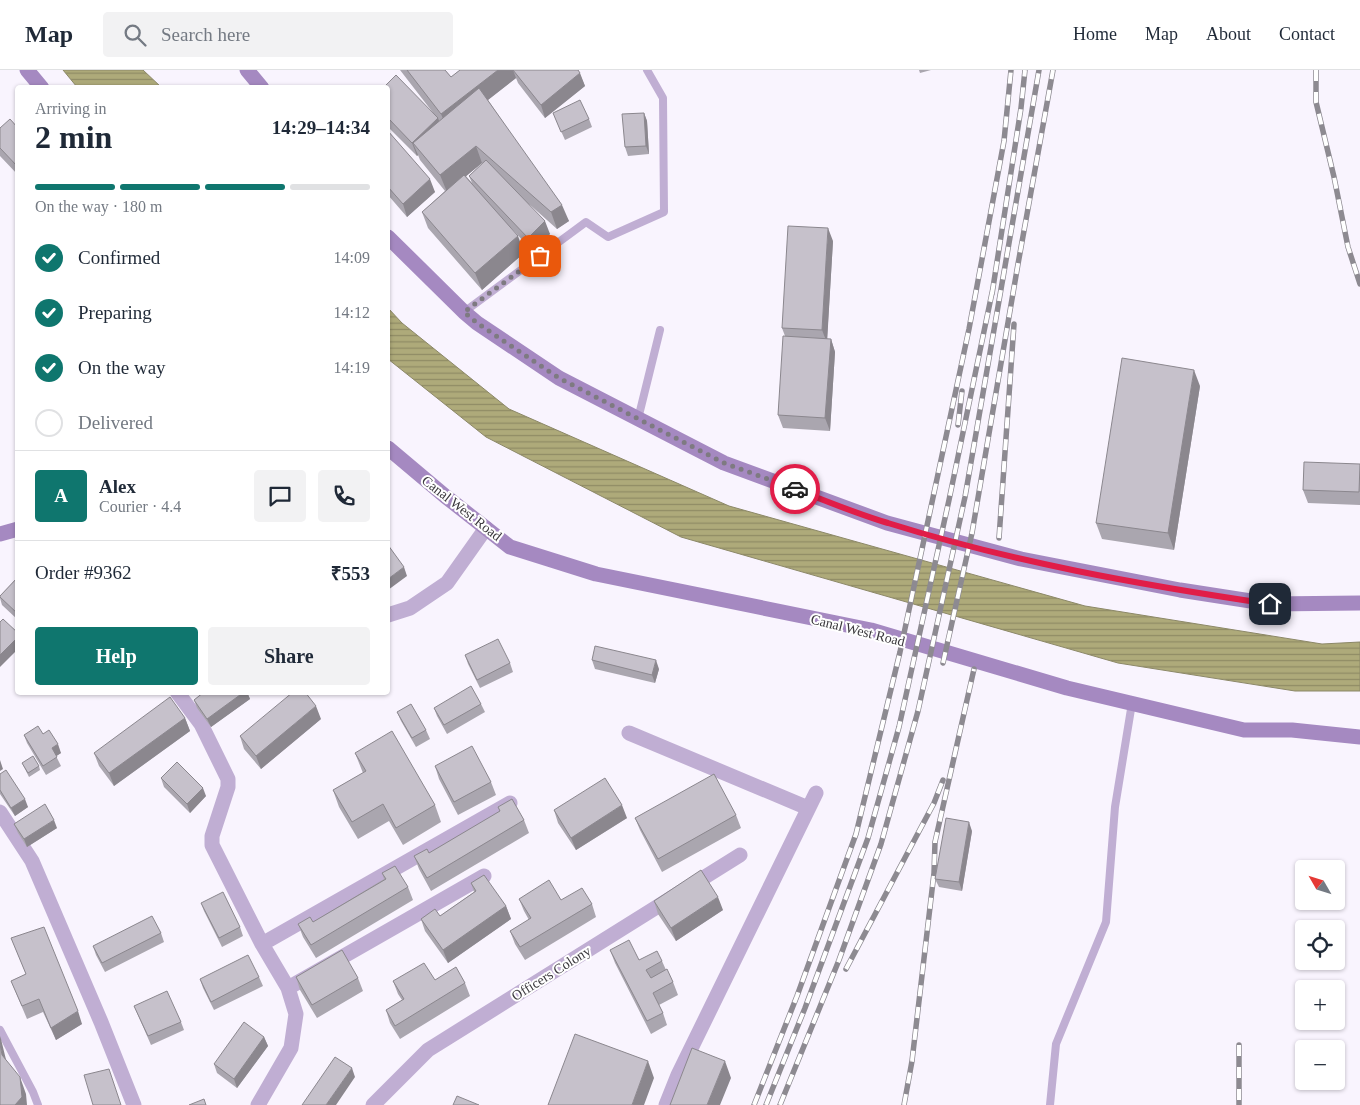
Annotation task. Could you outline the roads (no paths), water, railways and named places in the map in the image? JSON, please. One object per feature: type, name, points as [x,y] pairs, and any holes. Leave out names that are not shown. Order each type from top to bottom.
[{"type":"main road","points":[[27,70],[40,85]]},
{"type":"main road","points":[[250,71],[260,85]]},
{"type":"main road","points":[[390,239],[477,323],[559,378],[733,466],[888,523],[1021,560],[1180,590],[1270,604],[1360,603]]},
{"type":"main road","name":"Canal West Road","points":[[390,450],[510,547],[596,574],[871,630],[1068,688],[1244,730],[1292,730],[1360,737]]},
{"type":"main road","points":[[0,534],[15,530]]},
{"type":"street","points":[[390,614],[410,608],[447,583],[486,528]]},
{"type":"street","points":[[179,695],[201,724],[228,779],[228,787],[212,836],[212,845],[262,944],[288,988],[296,1014],[291,1048],[258,1105]]},
{"type":"street","points":[[628,733],[808,808]]},
{"type":"street","points":[[666,1105],[678,1075],[816,793]]},
{"type":"street","points":[[262,944],[510,803]]},
{"type":"street","points":[[0,812],[32,861],[101,1022],[134,1105]]},
{"type":"street","name":"Officers Colony","points":[[373,1105],[428,1050],[740,855]]},
{"type":"street","points":[[288,988],[484,876]]},
{"type":"lane","points":[[464,312],[586,222],[608,237],[664,212],[663,98],[647,70]]},
{"type":"lane","points":[[638,419],[660,330]]},
{"type":"lane","points":[[1050,1105],[1056,1044],[1106,922],[1114,807],[1132,704]]},
{"type":"lane","points":[[0,1030],[38,1105]]},
{"type":"railway","points":[[754,1105],[797,996],[856,834],[900,652],[969,329],[1004,141],[1011,70]]},
{"type":"railway","points":[[992,294],[1021,108],[1025,70]]},
{"type":"railway","points":[[780,1105],[839,960],[881,844],[918,711],[965,497],[1039,70]]},
{"type":"railway","points":[[943,663],[972,533],[1053,70]]},
{"type":"railway","points":[[1316,70],[1316,102],[1348,247],[1360,284]]},
{"type":"railway","points":[[766,1105],[805,1008],[868,838],[899,727],[993,288]]},
{"type":"railway","points":[[999,538],[1014,324]]},
{"type":"railway","points":[[958,425],[962,391]]},
{"type":"railway","points":[[904,1105],[912,1061],[934,873],[935,842],[974,669]]},
{"type":"railway","points":[[846,969],[934,803],[943,780]]},
{"type":"railway","points":[[1239,1045],[1239,1105]]}]
